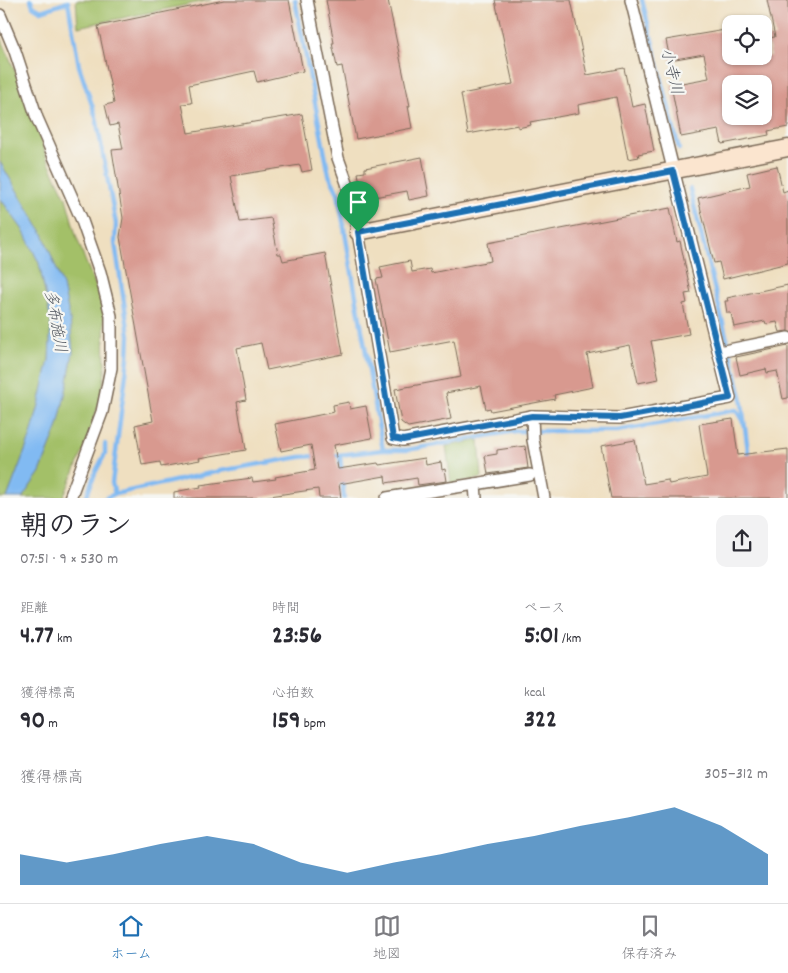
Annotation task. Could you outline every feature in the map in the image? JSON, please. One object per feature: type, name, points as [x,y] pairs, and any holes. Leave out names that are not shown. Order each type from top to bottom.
[{"type":"street","points":[[307,0],[338,158],[347,183],[358,232],[393,438],[403,440],[532,420],[620,418],[730,398],[726,351],[673,171],[631,0]]},
{"type":"street","points":[[0,15],[15,50],[37,118],[81,218],[100,272],[111,316],[111,368],[102,412],[70,498]]},
{"type":"street","points":[[358,232],[788,148]]},
{"type":"street","points":[[726,351],[788,338]]},
{"type":"street","points":[[532,420],[533,440],[544,498]]},
{"type":"street","points":[[386,498],[530,475]]},
{"type":"street","points":[[475,484],[476,498]]},
{"type":"green space","points":[[76,0],[211,0],[78,27]]},
{"type":"green space","points":[[0,35],[34,117],[47,159],[66,198],[76,235],[100,296],[104,315],[105,372],[101,397],[85,447],[63,498],[22,498],[40,472],[58,426],[73,352],[70,320],[63,286],[43,234],[0,162]]},
{"type":"green space","points":[[0,198],[23,230],[39,263],[51,322],[49,360],[39,405],[31,435],[7,498],[0,498]]},
{"type":"green space","points":[[479,440],[482,478],[451,484],[446,446]]},
{"type":"water","name":"多布施川","points":[[0,162],[43,234],[63,286],[70,320],[73,352],[58,426],[40,472],[22,498],[7,498],[31,435],[39,405],[49,360],[51,322],[39,263],[23,230],[0,198]]},
{"type":"building","points":[[224,0],[289,0],[303,71],[257,82],[254,71],[189,85],[192,103],[182,104],[188,133],[302,114],[312,170],[302,172],[300,165],[231,176],[240,222],[271,218],[278,254],[281,254],[283,261],[325,253],[343,354],[267,370],[261,343],[237,348],[246,400],[237,402],[246,450],[161,467],[160,462],[142,465],[135,425],[153,421],[120,237],[123,218],[112,150],[123,149],[118,124],[110,126],[105,105],[114,103],[98,26]]},
{"type":"building","points":[[326,0],[388,0],[410,106],[408,106],[412,128],[356,139],[342,66],[337,67]]},
{"type":"building","points":[[495,0],[571,0],[587,75],[624,68],[632,107],[645,104],[654,151],[638,154],[639,157],[628,159],[616,97],[578,105],[579,113],[530,122],[531,125],[518,128],[518,125],[468,134],[461,94],[513,84]]},
{"type":"building","points":[[767,0],[788,0],[788,127],[768,131],[769,135],[722,144],[719,130],[681,137],[671,85],[709,78],[704,54],[670,60],[666,40],[722,31],[722,65],[772,65],[772,37],[775,37],[772,15],[770,15]]},
{"type":"building","points":[[422,157],[429,196],[409,200],[407,191],[363,199],[358,173],[365,172],[365,168]]},
{"type":"building","points":[[777,166],[783,192],[788,190],[788,263],[723,279],[719,262],[714,263],[698,198],[750,186],[747,173]]},
{"type":"building","points":[[670,208],[677,242],[680,241],[691,293],[685,294],[687,303],[683,304],[689,334],[651,341],[659,379],[638,383],[630,345],[587,354],[593,387],[554,395],[555,399],[491,411],[490,408],[486,409],[481,386],[446,393],[451,419],[408,427],[401,422],[395,389],[461,377],[454,340],[390,352],[376,279],[383,278],[380,267],[410,261],[412,272],[430,269],[431,273],[491,261],[488,243]]},
{"type":"building","points":[[788,285],[788,331],[780,332],[777,322],[766,324],[765,321],[734,327],[731,313],[727,313],[725,301],[728,301],[727,298]]},
{"type":"building","points":[[788,346],[788,398],[783,399],[777,371],[767,373],[766,369],[740,375],[736,357]]},
{"type":"building","points":[[349,402],[350,409],[366,406],[372,438],[334,445],[338,469],[425,458],[426,465],[441,462],[442,470],[445,469],[447,481],[418,485],[417,478],[386,483],[385,476],[339,484],[341,498],[319,498],[318,489],[256,498],[174,498],[174,492],[201,487],[200,485],[252,478],[253,482],[276,479],[275,477],[315,470],[311,445],[281,451],[275,424],[334,412],[333,405]]},
{"type":"building","points":[[733,419],[738,455],[788,449],[788,498],[611,498],[601,446],[635,440],[644,484],[668,480],[669,484],[707,477],[699,424]]},
{"type":"building","points":[[525,446],[528,468],[488,474],[485,456],[497,454],[497,450]]},
{"type":"waterway","points":[[31,0],[33,6],[41,11],[68,2],[79,66],[96,117],[116,224],[115,243],[129,335],[128,358],[112,483],[115,494],[220,471],[300,457],[318,456]]},
{"type":"waterway","points":[[295,0],[329,175],[338,193],[383,450]]},
{"type":"waterway","name":"小寺川","points":[[642,0],[679,149]]},
{"type":"waterway","points":[[690,189],[741,396],[749,459]]},
{"type":"waterway","points":[[330,456],[383,450],[407,450],[515,431],[617,431],[736,410],[744,423]]},
{"type":"waterway","points":[[86,498],[95,473],[105,454],[105,444]]},
{"type":"waterway","points":[[340,455],[344,498]]},
{"type":"waterway","points":[[105,498],[115,494]]},
{"type":"route","points":[[673,171],[730,398],[620,418],[532,416],[403,440],[393,438],[358,232],[673,171]]}]
